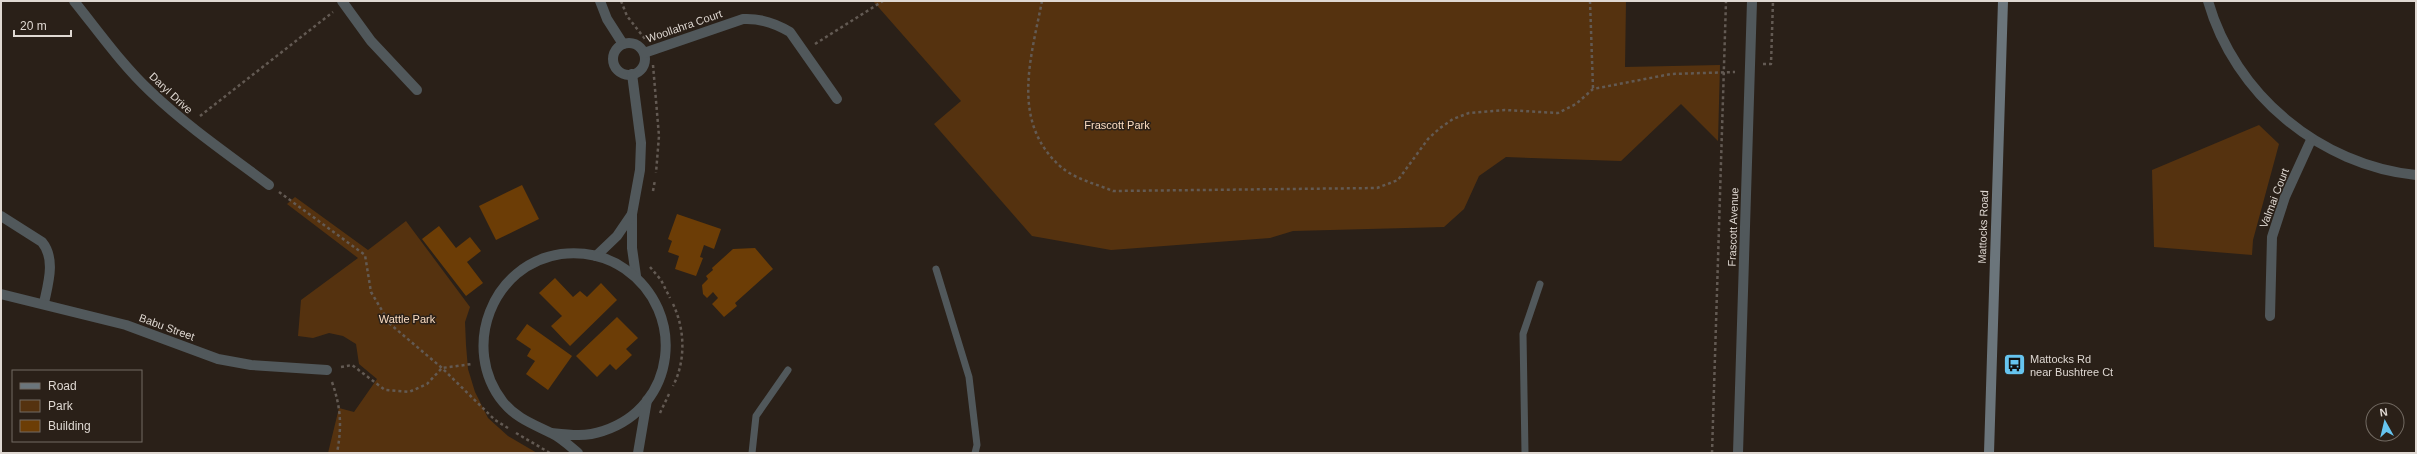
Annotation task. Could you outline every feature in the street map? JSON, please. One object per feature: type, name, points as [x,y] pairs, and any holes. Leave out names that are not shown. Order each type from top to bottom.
[{"type":"street","name":"Daryl Drive","points":[[74,1],[124,64],[188,125],[269,185]]},
{"type":"street","points":[[600,1],[607,19],[623,44]]},
{"type":"street","name":"Frascott Avenue","points":[[1738,453],[1752,1]]},
{"type":"street","name":"Mattocks Road","points":[[1989,453],[2003,1]]},
{"type":"street","points":[[2208,1],[2229,49],[2250,81],[2291,124],[2311,140],[2341,156],[2375,168],[2416,175]]},
{"type":"street","points":[[343,3],[371,42],[417,90]]},
{"type":"street","name":"Woollahra Court","points":[[646,52],[743,19],[755,18],[780,26],[790,32],[836,99]]},
{"type":"street","points":[[633,43],[646,52],[643,66],[632,74],[618,70],[613,60],[616,50],[623,44],[633,43]]},
{"type":"street","points":[[632,74],[641,143],[640,170],[632,214],[632,248],[636,276]]},
{"type":"street","name":"Valmai Court","points":[[2270,316],[2272,237],[2285,197],[2311,140]]},
{"type":"street","points":[[596,256],[616,236],[632,214]]},
{"type":"street","points":[[1,216],[42,242],[47,249],[50,257],[44,303]]},
{"type":"street","points":[[573,253],[596,256],[617,264],[636,276],[652,295],[662,318],[666,342],[664,367],[654,390],[631,417],[604,431],[573,436],[552,433],[530,425],[504,403],[492,384],[484,363],[483,340],[487,317],[496,297],[511,279],[529,265],[550,256],[573,253]]},
{"type":"street","name":"Babu Street","points":[[1,294],[44,303],[126,325],[218,358],[251,365],[327,370]]},
{"type":"street","points":[[638,453],[647,400]]},
{"type":"street","points":[[552,433],[578,453]]},
{"type":"lane","points":[[936,269],[969,377],[977,445],[975,453]]},
{"type":"lane","points":[[1525,453],[1523,334],[1540,284]]},
{"type":"lane","points":[[752,453],[756,416],[788,370]]},
{"type":"path","points":[[621,1],[628,16],[643,34],[646,52],[655,76],[659,136],[658,163],[652,192]]},
{"type":"path","points":[[804,51],[883,1]]},
{"type":"path","points":[[1042,1],[1032,52],[1027,97],[1032,125],[1045,149],[1062,167],[1083,180],[1113,191],[1377,188],[1398,180],[1428,139],[1453,119],[1488,110],[1558,112],[1576,104],[1593,89],[1671,74],[1724,73],[1771,64],[1773,1]]},
{"type":"path","points":[[1590,1],[1593,89]]},
{"type":"path","points":[[1712,453],[1726,1]]},
{"type":"path","points":[[188,125],[343,3]]},
{"type":"path","points":[[269,185],[365,255],[371,292],[390,324],[442,368],[495,420],[550,453]]},
{"type":"path","points":[[648,265],[661,280],[676,310],[683,340],[682,361],[676,382],[659,416]]},
{"type":"path","points":[[337,453],[340,435],[340,404],[327,370],[352,365],[385,390],[409,392],[427,384],[442,368],[484,363]]},
{"type":"green space","name":"Frascott Park","points":[[873,1],[1626,1],[1625,67],[1720,65],[1718,141],[1681,104],[1621,161],[1506,157],[1479,176],[1464,209],[1444,227],[1293,231],[1270,238],[1111,250],[1032,236],[934,124],[961,101]]},
{"type":"green space","points":[[2259,125],[2279,144],[2253,240],[2252,255],[2154,247],[2152,170]]},
{"type":"green space","name":"Wattle Park","points":[[295,197],[368,250],[406,221],[470,307],[465,322],[468,369],[475,392],[488,418],[508,436],[537,453],[328,453],[339,408],[354,412],[377,379],[359,364],[356,344],[343,336],[329,333],[313,338],[298,336],[301,300],[358,258],[287,204]]},
{"type":"building","points":[[522,185],[539,219],[496,240],[479,206]]},
{"type":"building","points":[[677,214],[721,229],[714,249],[704,245],[700,257],[703,258],[696,276],[675,269],[679,256],[668,252],[672,241],[668,239]]},
{"type":"building","points":[[439,226],[456,248],[470,237],[481,251],[467,262],[483,283],[466,296],[422,239]]},
{"type":"building","points":[[755,248],[773,269],[735,303],[737,306],[724,317],[712,304],[718,298],[713,292],[707,298],[703,294],[702,285],[708,279],[706,276],[713,270],[712,268],[733,249]]},
{"type":"building","points":[[555,278],[573,297],[580,291],[587,297],[601,283],[617,300],[570,346],[551,326],[562,316],[539,293]]},
{"type":"building","points":[[617,317],[638,338],[626,349],[632,355],[616,370],[610,364],[597,377],[576,356]]},
{"type":"building","points":[[527,324],[572,356],[548,390],[526,374],[535,361],[527,356],[531,349],[516,339]]},
{"type":"place","name":"Mattocks Rd near Bushtree Ct","points":[[2015,365]]}]
